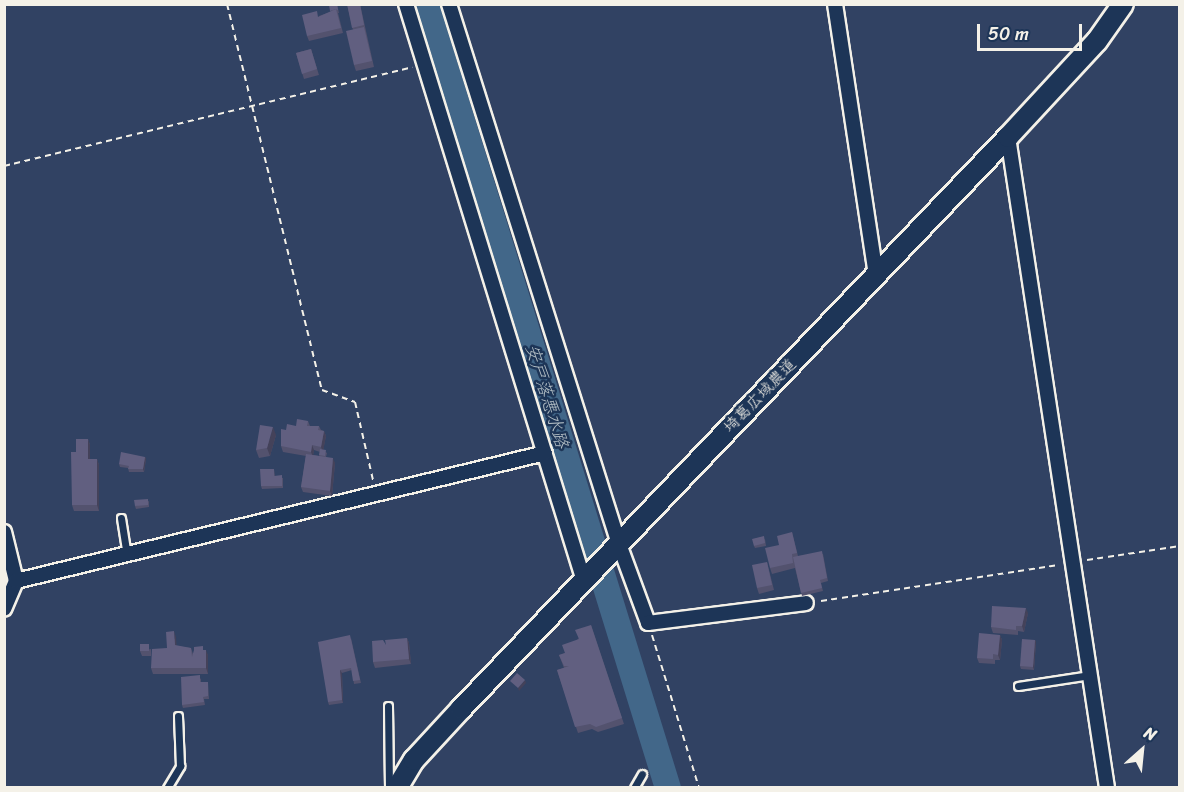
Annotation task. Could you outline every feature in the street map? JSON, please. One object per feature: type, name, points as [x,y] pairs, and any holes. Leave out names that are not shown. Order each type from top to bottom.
[{"type":"street","points":[[406,4],[545,453],[587,578]]},
{"type":"street","points":[[449,4],[616,547],[648,623],[806,603]]},
{"type":"street","points":[[835,4],[876,274]]},
{"type":"street","name":"埼葛広域農道","points":[[397,788],[414,760],[1008,137],[1097,40],[1123,4]]},
{"type":"street","points":[[1008,137],[1107,788]]},
{"type":"street","points":[[16,581],[545,453]]},
{"type":"street","points":[[4,609],[16,581],[5,533]]},
{"type":"lane","points":[[121,518],[127,555]]},
{"type":"lane","points":[[1018,686],[1090,675]]},
{"type":"lane","points":[[388,706],[389,788]]},
{"type":"lane","points":[[167,788],[180,766],[178,716]]},
{"type":"lane","points":[[634,788],[642,774]]},
{"type":"path","points":[[227,4],[322,390],[355,402],[376,494]]},
{"type":"path","points":[[4,165],[424,64]]},
{"type":"path","points":[[806,603],[1179,546]]},
{"type":"path","points":[[648,623],[699,788]]},
{"type":"building","points":[[337,4],[338,10],[330,11],[329,5]]},
{"type":"building","points":[[347,4],[360,4],[364,25],[352,28]]},
{"type":"building","points":[[336,9],[341,28],[307,36],[302,15],[317,11],[318,17]]},
{"type":"building","points":[[364,27],[372,61],[354,65],[346,31]]},
{"type":"building","points":[[311,49],[317,69],[302,74],[296,53]]},
{"type":"building","points":[[297,419],[308,421],[307,426],[319,426],[318,430],[324,431],[321,447],[312,445],[311,452],[281,446],[281,429],[286,430],[287,424],[296,426]]},
{"type":"building","points":[[260,425],[273,427],[267,448],[256,450]]},
{"type":"building","points":[[76,439],[88,439],[88,459],[97,459],[97,505],[72,505],[71,452],[76,452]]},
{"type":"building","points":[[320,449],[326,450],[325,456],[319,455]]},
{"type":"building","points":[[121,452],[145,457],[143,469],[128,469],[129,466],[119,464]]},
{"type":"building","points":[[306,454],[333,458],[330,491],[301,487]]},
{"type":"building","points":[[260,469],[274,469],[274,476],[282,475],[282,486],[261,486]]},
{"type":"building","points":[[148,499],[148,505],[135,506],[134,500]]},
{"type":"building","points":[[792,532],[797,553],[792,554],[793,563],[770,568],[765,548],[779,545],[777,536]]},
{"type":"building","points":[[764,536],[765,543],[754,546],[752,539]]},
{"type":"building","points":[[822,551],[827,578],[820,580],[822,588],[801,593],[793,557]]},
{"type":"building","points":[[767,562],[772,585],[757,588],[752,565]]},
{"type":"building","points":[[992,606],[1026,608],[1022,626],[1016,626],[1016,630],[991,627]]},
{"type":"building","points":[[591,625],[622,718],[596,727],[590,724],[575,727],[557,670],[569,666],[564,666],[559,655],[565,653],[562,645],[579,639],[575,630]]},
{"type":"building","points":[[174,631],[175,645],[191,648],[192,657],[194,650],[206,650],[206,668],[151,668],[152,649],[167,648],[166,632]]},
{"type":"building","points":[[979,633],[1000,635],[998,655],[993,654],[993,659],[977,658]]},
{"type":"building","points":[[350,635],[360,680],[353,681],[351,668],[340,670],[342,700],[328,702],[318,642]]},
{"type":"building","points":[[407,638],[409,659],[373,662],[372,641],[383,640],[386,645],[385,640]]},
{"type":"building","points":[[1022,639],[1035,640],[1033,667],[1020,666]]},
{"type":"building","points":[[140,644],[149,644],[149,651],[140,651]]},
{"type":"building","points":[[203,646],[203,650],[194,650],[194,647]]},
{"type":"building","points":[[517,673],[525,680],[518,688],[510,681]]},
{"type":"building","points":[[200,675],[200,682],[208,682],[208,696],[203,697],[204,702],[182,705],[181,677]]},
{"type":"waterway","name":"安戸落悪水路","points":[[426,4],[668,788]]}]
